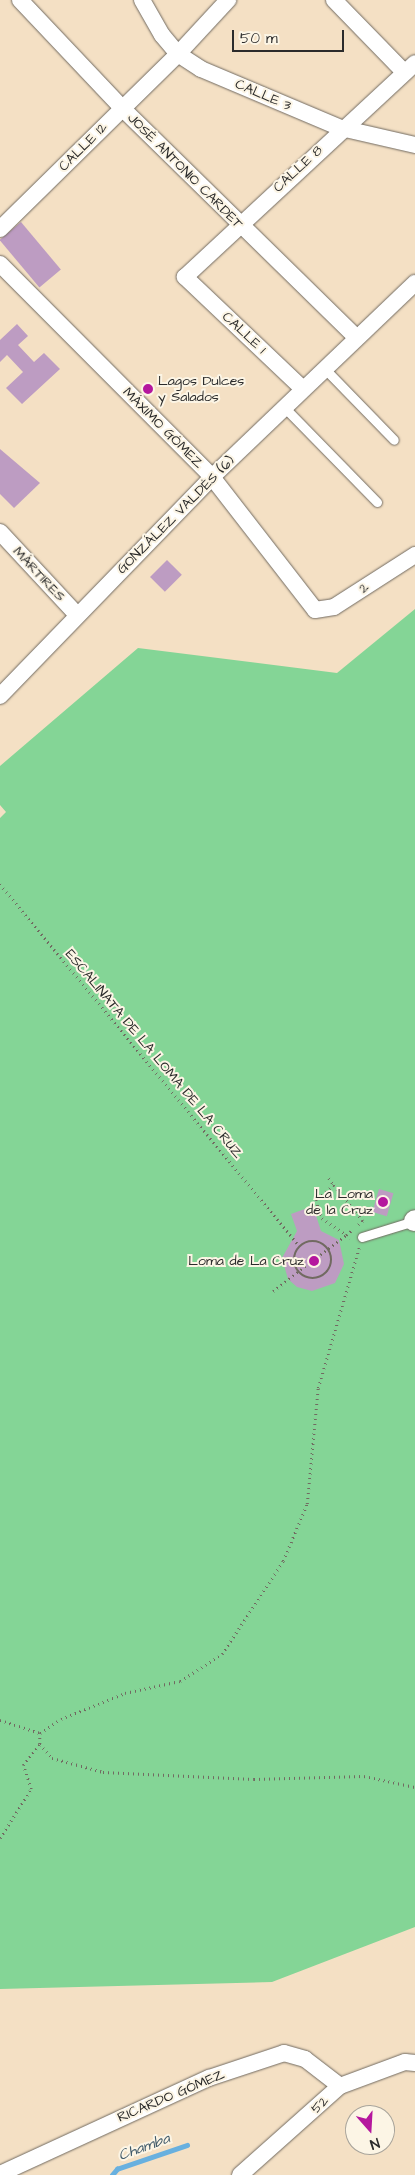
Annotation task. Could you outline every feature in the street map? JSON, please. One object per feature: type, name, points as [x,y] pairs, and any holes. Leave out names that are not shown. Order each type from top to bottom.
[{"type":"street","name":"JOSÉ ANTONIO CARDET","points":[[20,0],[122,108],[356,337]]},
{"type":"street","name":"CALLE 3","points":[[142,0],[162,35],[178,54],[201,69],[341,128],[415,146]]},
{"type":"street","name":"CALLE 12","points":[[0,229],[178,54],[228,0]]},
{"type":"street","points":[[334,0],[410,68]]},
{"type":"street","name":"CALLE 8","points":[[185,277],[341,128],[410,68]]},
{"type":"street","name":"MÁXIMO GÓMEZ","points":[[0,264],[212,477],[310,606]]},
{"type":"street","name":"CALLE 1","points":[[185,277],[303,389]]},
{"type":"street","name":"GONZÁLEZ VALDÉS (6)","points":[[0,696],[212,477],[356,337],[415,283]]},
{"type":"street","name":"MÁRTIRES","points":[[0,532],[77,615]]},
{"type":"street","name":"2","points":[[310,606],[320,610],[334,607],[415,555]]},
{"type":"street","name":"RICARDO GÓMEZ","points":[[0,2174],[208,2078],[284,2053],[305,2059],[340,2086]]},
{"type":"street","name":"52","points":[[240,2175],[340,2086],[405,2062],[415,2063]]},
{"type":"lane","points":[[324,368],[394,440]]},
{"type":"lane","points":[[284,407],[377,502]]},
{"type":"lane","points":[[362,1237],[415,1221]]},
{"type":"path","name":"ESCALINATA DE LA LOMA DE LA CRUZ","points":[[0,884],[300,1246]]},
{"type":"path","points":[[273,1292],[363,1221],[329,1178]]},
{"type":"path","points":[[334,1185],[316,1200],[322,1218],[346,1235]]},
{"type":"path","points":[[0,1720],[40,1733],[61,1720],[125,1693],[180,1681],[222,1654],[283,1560],[307,1504],[318,1388],[362,1237]]},
{"type":"path","points":[[312,1241],[328,1248],[332,1261],[328,1273],[309,1279],[298,1272],[294,1256],[300,1246],[312,1241]]},
{"type":"path","points":[[0,1838],[30,1789],[23,1765],[40,1744],[40,1733]]},
{"type":"path","points":[[40,1744],[52,1758],[103,1772],[254,1780],[364,1776],[415,1787]]},
{"type":"green space","points":[[415,609],[415,1927],[272,1982],[0,1989],[0,818],[6,812],[0,805],[0,766],[138,648],[337,673]]},
{"type":"building","points":[[21,222],[61,269],[39,287],[0,241]]},
{"type":"building","points":[[17,324],[28,336],[18,345],[34,362],[44,353],[60,369],[22,404],[6,388],[23,372],[7,355],[0,362],[0,340]]},
{"type":"building","points":[[0,449],[40,483],[14,508],[0,494]]},
{"type":"building","points":[[167,560],[182,575],[165,592],[150,577]]},
{"type":"building","name":"La Loma de la Cruz","points":[[379,1189],[393,1193],[387,1216],[372,1212]]},
{"type":"building","points":[[313,1206],[321,1231],[339,1240],[344,1264],[335,1283],[312,1291],[297,1287],[288,1279],[282,1258],[297,1231],[291,1214]]},
{"type":"waterway","name":"Chamba","points":[[112,2175],[117,2169],[187,2145]]},
{"type":"place","name":"Lagos Dulces y Salados","points":[[148,389]]},
{"type":"place","name":"La Loma de la Cruz","points":[[383,1202]]},
{"type":"place","name":"Loma de La Cruz","points":[[314,1261]]}]
